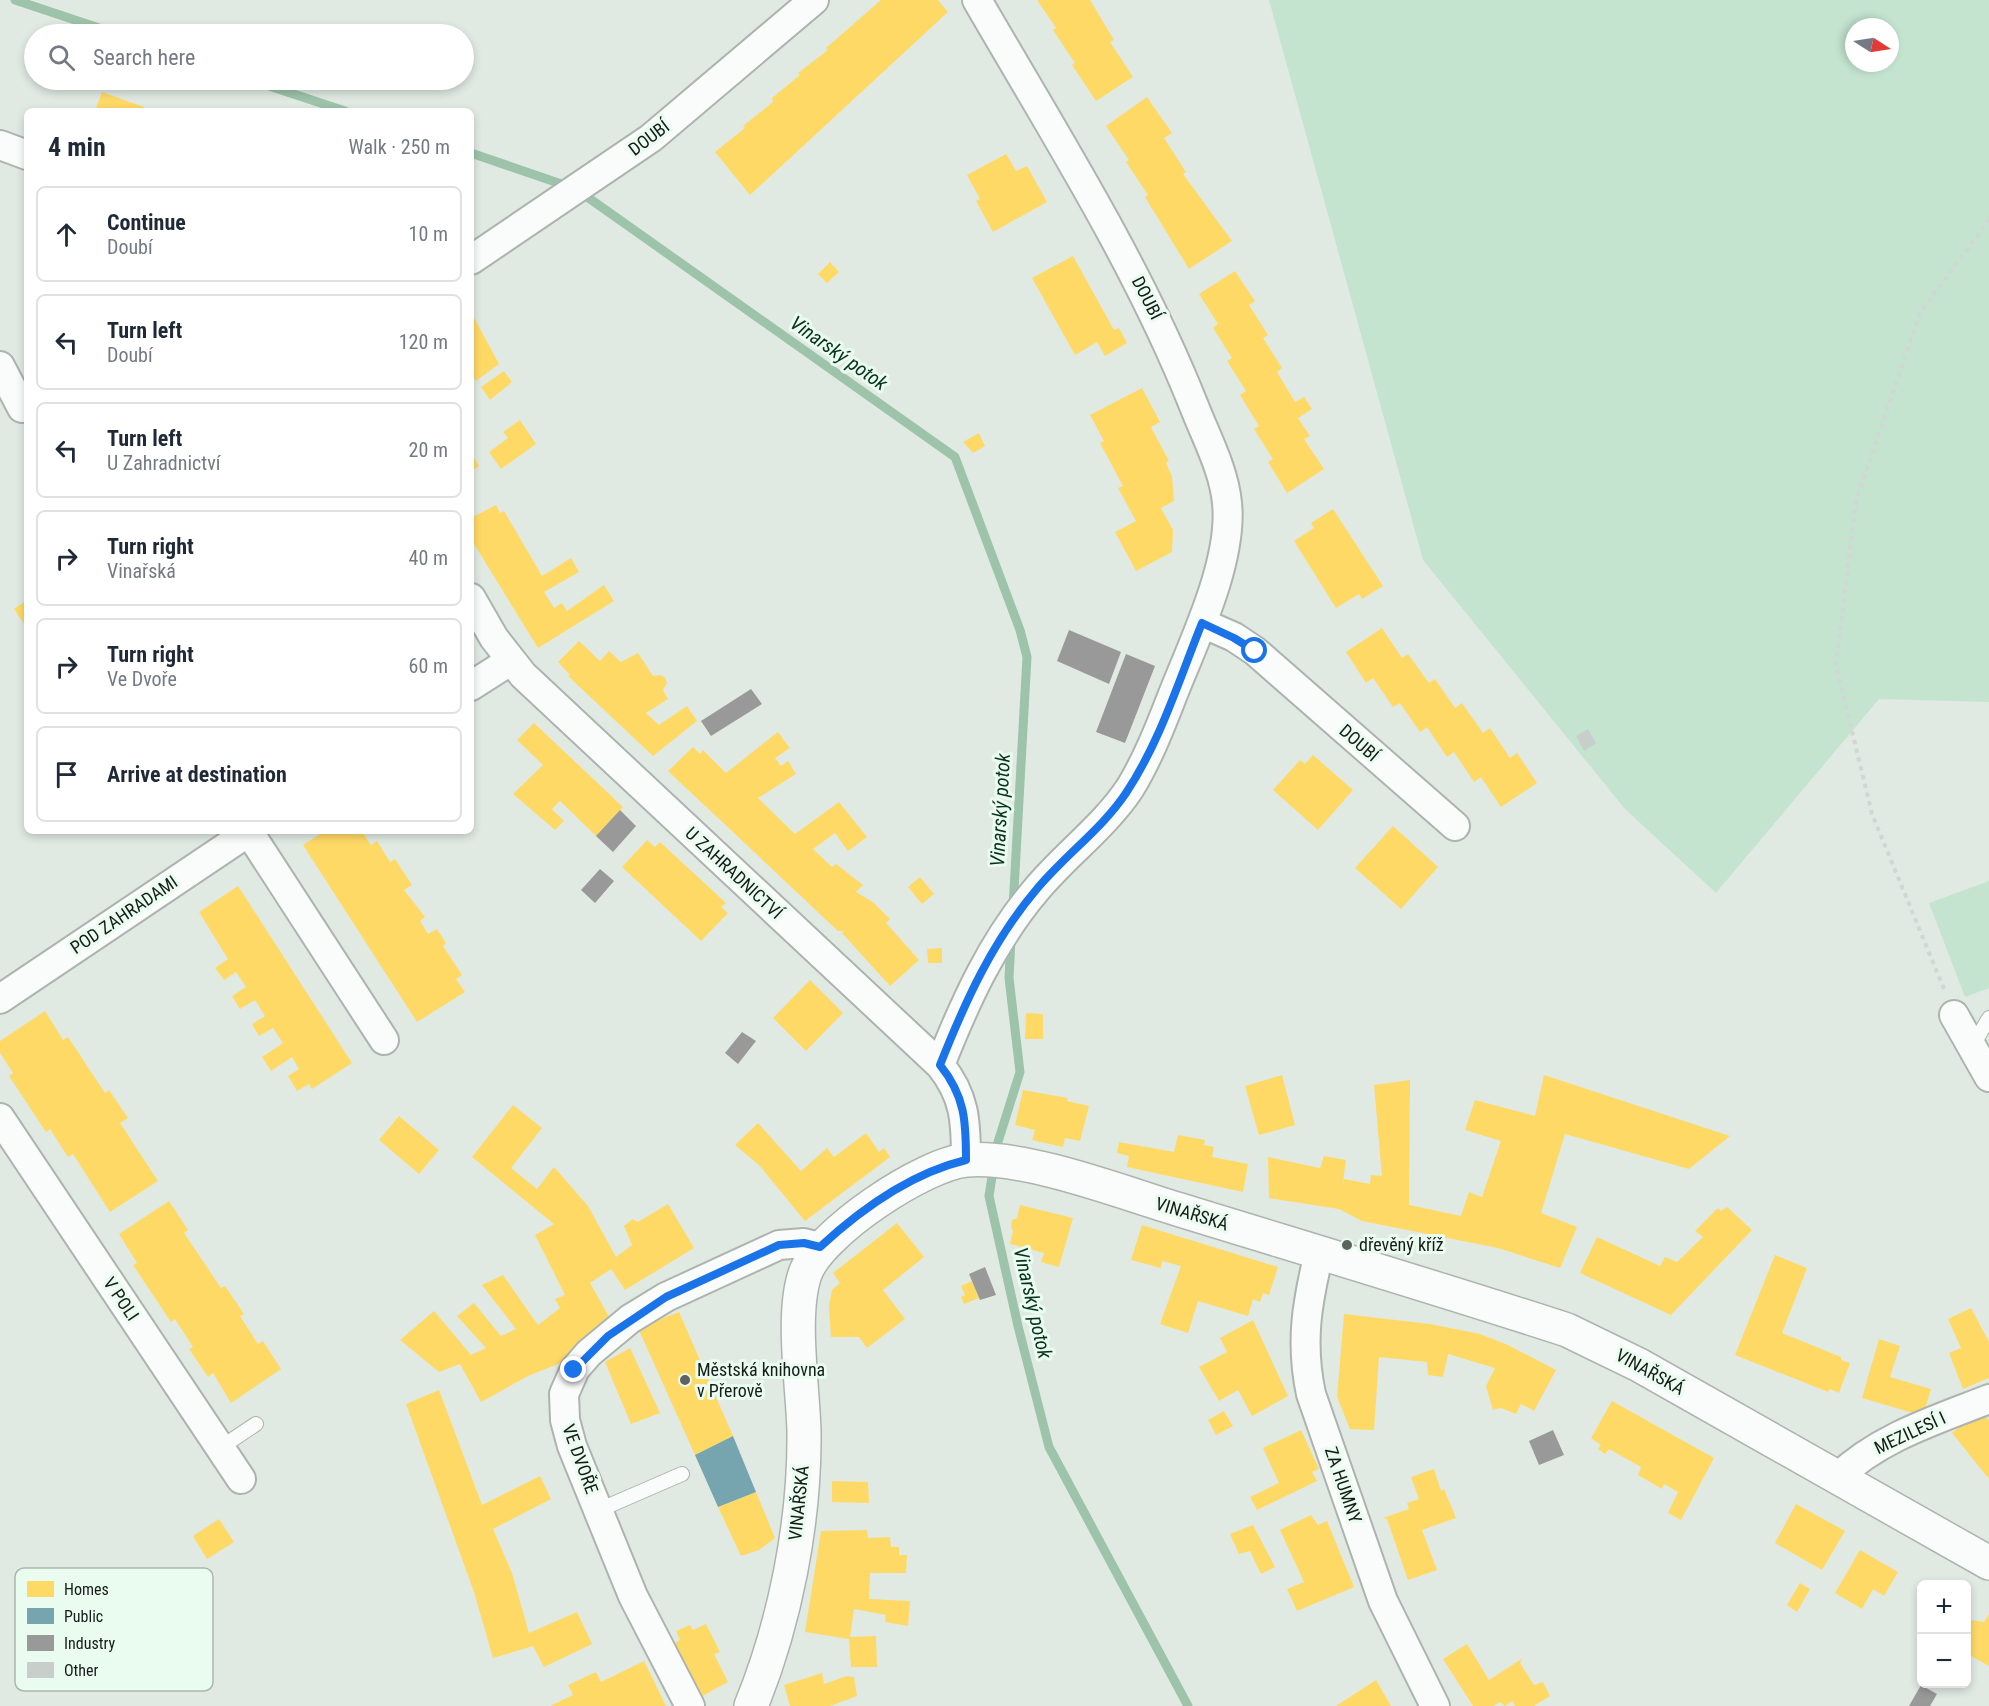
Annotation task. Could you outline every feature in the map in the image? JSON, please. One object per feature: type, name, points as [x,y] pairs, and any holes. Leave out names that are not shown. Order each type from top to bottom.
[{"type":"street","name":"DOUBÍ","points":[[474,258],[651,138],[814,0]]},
{"type":"street","name":"DOUBÍ","points":[[940,1065],[978,978],[1011,923],[1036,889],[1125,796],[1149,754],[1202,623],[1217,575],[1226,529],[1227,506],[1216,463],[1173,354],[1145,293],[977,0]]},
{"type":"street","points":[[0,146],[24,154]]},
{"type":"street","points":[[0,366],[22,408]]},
{"type":"street","name":"U ZAHRADNICTVÍ","points":[[474,603],[510,661],[940,1065],[959,1094],[966,1136],[966,1160]]},
{"type":"street","name":"DOUBÍ","points":[[1202,623],[1255,651],[1455,826]]},
{"type":"street","points":[[474,684],[510,661]]},
{"type":"street","name":"POD ZAHRADAMI","points":[[0,999],[245,834]]},
{"type":"street","name":"POD ZAHRADAMI","points":[[251,834],[384,1040]]},
{"type":"street","points":[[1954,1015],[1989,1077]]},
{"type":"street","name":"V POLI","points":[[0,1118],[241,1479]]},
{"type":"street","name":"VINAŘSKÁ","points":[[751,1706],[771,1649],[794,1551],[801,1508],[804,1433],[801,1290],[811,1259],[837,1231],[899,1189],[946,1165],[966,1160],[1011,1163],[1051,1172],[1567,1330],[1639,1365],[1989,1563]]},
{"type":"street","name":"VE DVOŘE","points":[[690,1706],[633,1596],[572,1446],[565,1420],[564,1394],[574,1370],[608,1336],[666,1297],[779,1245],[804,1243],[820,1247]]},
{"type":"street","name":"ZA HUMNY","points":[[1319,1253],[1305,1319],[1306,1372],[1311,1394],[1383,1601],[1435,1706]]},
{"type":"street","name":"MEZILESÍ I","points":[[1838,1477],[1880,1445],[1989,1399]]},
{"type":"lane","points":[[1972,1047],[1989,1018]]},
{"type":"lane","points":[[220,1448],[256,1424]]},
{"type":"lane","points":[[599,1510],[682,1474]]},
{"type":"path","points":[[1954,1015],[1872,814],[1836,665],[1856,501],[1920,313],[1989,220]]},
{"type":"green space","points":[[1269,0],[1989,0],[1989,702],[1879,699],[1716,893],[1625,809],[1423,560]]},
{"type":"green space","points":[[1989,881],[1989,988],[1965,997],[1929,903]]},
{"type":"building: Homes","points":[[881,0],[938,0],[948,12],[750,195],[715,152],[745,128],[743,126],[773,102],[772,98],[800,75],[798,73],[828,50],[826,48]]},
{"type":"building: Homes","points":[[1037,0],[1090,0],[1114,40],[1110,42],[1133,77],[1096,101],[1072,65],[1075,63],[1053,30],[1056,28]]},
{"type":"building: Homes","points":[[102,92],[144,107],[144,108],[96,108]]},
{"type":"building: Homes","points":[[1147,97],[1172,133],[1164,138],[1186,172],[1183,174],[1232,241],[1189,269],[1145,197],[1148,195],[1126,162],[1129,160],[1106,126]]},
{"type":"building: Homes","points":[[1006,154],[1016,171],[1027,166],[1047,202],[993,232],[976,201],[980,199],[967,175]]},
{"type":"building: Homes","points":[[1073,256],[1114,330],[1119,328],[1127,343],[1105,356],[1097,342],[1075,355],[1032,278]]},
{"type":"building: Homes","points":[[830,262],[839,272],[827,283],[818,274]]},
{"type":"building: Homes","points":[[1235,271],[1255,301],[1249,305],[1268,335],[1263,338],[1282,368],[1277,372],[1295,402],[1304,397],[1312,409],[1298,418],[1310,436],[1304,439],[1324,469],[1287,493],[1268,462],[1273,459],[1254,429],[1259,426],[1240,395],[1246,391],[1227,361],[1232,358],[1213,328],[1218,324],[1199,294]]},
{"type":"building: Homes","points":[[474,318],[499,364],[476,381],[474,378]]},
{"type":"building: Homes","points":[[504,371],[512,382],[490,400],[481,387]]},
{"type":"building: Homes","points":[[1142,388],[1160,422],[1151,427],[1169,461],[1166,463],[1172,476],[1174,501],[1161,508],[1173,530],[1172,552],[1136,571],[1115,532],[1136,521],[1118,488],[1123,486],[1100,443],[1104,441],[1090,415]]},
{"type":"building: Homes","points":[[520,420],[536,444],[501,469],[489,452],[508,438],[503,432]]},
{"type":"building: Homes","points":[[979,433],[985,446],[973,453],[963,442]]},
{"type":"building: Homes","points":[[474,458],[479,466],[474,469]]},
{"type":"building: Homes","points":[[496,505],[500,513],[504,511],[542,576],[571,558],[579,572],[544,592],[554,608],[562,603],[567,611],[604,585],[614,601],[538,648],[474,544],[474,516]]},
{"type":"building: Homes","points":[[1333,509],[1383,586],[1362,599],[1359,594],[1336,608],[1294,541],[1314,528],[1311,523]]},
{"type":"building: Homes","points":[[24,602],[24,624],[14,609]]},
{"type":"building: Homes","points":[[1382,628],[1402,658],[1408,654],[1429,683],[1435,679],[1455,708],[1462,703],[1483,733],[1490,728],[1510,758],[1517,753],[1537,783],[1501,807],[1481,777],[1474,782],[1454,752],[1447,757],[1427,727],[1420,732],[1400,703],[1393,707],[1373,678],[1366,683],[1346,652]]},
{"type":"building: Homes","points":[[579,641],[600,661],[609,651],[621,662],[638,653],[653,676],[661,675],[665,678],[667,683],[663,690],[668,699],[646,713],[659,725],[687,706],[697,721],[653,756],[568,676],[570,675],[558,662]]},
{"type":"building: Homes","points":[[534,723],[623,807],[596,836],[560,801],[552,809],[564,821],[555,830],[513,794],[543,765],[517,740]]},
{"type":"building: Homes","points":[[778,732],[790,748],[775,758],[781,766],[788,761],[796,774],[758,798],[795,834],[839,802],[867,837],[848,851],[835,833],[813,849],[832,867],[836,864],[863,885],[856,892],[874,903],[890,919],[886,923],[919,960],[890,986],[842,933],[844,931],[838,931],[668,771],[693,747],[700,754],[703,750],[726,773]]},
{"type":"building: Homes","points":[[1313,755],[1353,790],[1318,830],[1273,790],[1300,760],[1305,764]]},
{"type":"building: Homes","points":[[1393,826],[1438,867],[1401,909],[1355,868]]},
{"type":"building: Homes","points":[[320,834],[363,834],[371,845],[377,841],[390,862],[395,859],[412,885],[404,890],[425,917],[420,921],[428,934],[437,929],[446,943],[443,946],[462,975],[456,979],[465,992],[417,1022],[303,845]]},
{"type":"building: Homes","points":[[647,840],[655,847],[660,842],[726,903],[721,907],[728,913],[701,941],[622,867]]},
{"type":"building: Homes","points":[[920,877],[934,894],[922,904],[908,887]]},
{"type":"building: Homes","points":[[238,886],[352,1063],[312,1089],[309,1084],[297,1091],[288,1076],[299,1069],[292,1057],[271,1071],[262,1057],[283,1043],[273,1028],[259,1036],[252,1024],[265,1016],[255,1000],[240,1009],[232,996],[246,987],[236,972],[224,980],[215,968],[228,959],[199,912]]},
{"type":"building: Homes","points":[[942,948],[942,963],[928,963],[927,949]]},
{"type":"building: Homes","points":[[810,980],[843,1013],[806,1051],[773,1018]]},
{"type":"building: Homes","points":[[45,1011],[63,1040],[68,1037],[105,1093],[109,1090],[128,1118],[120,1123],[158,1181],[110,1212],[73,1154],[68,1157],[50,1129],[46,1132],[9,1076],[13,1073],[0,1053],[0,1041]]},
{"type":"building: Homes","points":[[1026,1013],[1043,1014],[1043,1039],[1025,1039]]},
{"type":"building: Homes","points":[[1282,1075],[1295,1125],[1259,1135],[1245,1086]]},
{"type":"building: Homes","points":[[1544,1075],[1730,1136],[1689,1169],[1565,1134],[1541,1213],[1577,1227],[1560,1268],[1498,1248],[1362,1221],[1339,1209],[1269,1198],[1268,1157],[1320,1168],[1324,1156],[1346,1160],[1342,1188],[1344,1179],[1370,1184],[1371,1175],[1382,1176],[1374,1085],[1410,1080],[1409,1205],[1461,1216],[1469,1192],[1482,1197],[1501,1141],[1465,1130],[1475,1100],[1535,1116]]},
{"type":"building: Homes","points":[[1023,1090],[1068,1098],[1067,1101],[1089,1106],[1080,1141],[1065,1138],[1063,1147],[1032,1140],[1035,1130],[1015,1125]]},
{"type":"building: Homes","points":[[513,1105],[542,1128],[511,1168],[537,1189],[554,1167],[588,1206],[616,1257],[632,1245],[624,1226],[633,1219],[638,1222],[668,1204],[694,1248],[625,1290],[611,1269],[590,1283],[612,1322],[558,1364],[528,1376],[481,1402],[460,1364],[439,1372],[400,1340],[434,1311],[471,1355],[486,1348],[457,1316],[474,1303],[501,1336],[516,1329],[482,1285],[503,1275],[538,1325],[560,1308],[555,1299],[565,1295],[535,1235],[554,1224],[472,1157]]},
{"type":"building: Homes","points":[[399,1116],[439,1150],[419,1174],[379,1140]]},
{"type":"building: Homes","points":[[758,1123],[801,1171],[827,1148],[834,1157],[866,1133],[879,1152],[884,1148],[890,1157],[805,1221],[759,1165],[735,1145]]},
{"type":"building: Homes","points":[[1178,1135],[1205,1140],[1204,1145],[1214,1147],[1212,1157],[1248,1164],[1243,1192],[1127,1167],[1129,1156],[1117,1153],[1119,1142],[1174,1152]]},
{"type":"building: Homes","points":[[169,1201],[188,1230],[184,1233],[221,1288],[225,1286],[244,1314],[240,1316],[258,1344],[263,1341],[281,1369],[231,1403],[213,1373],[208,1377],[189,1349],[193,1347],[175,1319],[171,1322],[133,1265],[137,1263],[119,1234]]},
{"type":"building: Homes","points":[[1020,1205],[1073,1218],[1059,1267],[1041,1262],[1044,1253],[1010,1244],[1013,1231],[1012,1220],[1017,1218]]},
{"type":"building: Homes","points":[[1727,1207],[1752,1230],[1671,1315],[1580,1273],[1597,1237],[1660,1266],[1665,1257],[1677,1262],[1703,1237],[1695,1231],[1718,1208],[1721,1211]]},
{"type":"building: Homes","points":[[897,1223],[924,1257],[883,1290],[905,1319],[867,1348],[859,1337],[831,1337],[829,1306],[832,1290],[840,1283],[833,1273]]},
{"type":"building: Homes","points":[[1142,1225],[1278,1267],[1269,1295],[1263,1293],[1260,1302],[1253,1299],[1248,1316],[1198,1301],[1188,1333],[1160,1324],[1181,1266],[1162,1261],[1161,1268],[1131,1260]]},
{"type":"building: Homes","points":[[1775,1255],[1807,1268],[1782,1333],[1841,1357],[1841,1360],[1850,1363],[1839,1393],[1830,1389],[1828,1392],[1735,1355]]},
{"type":"building: Homes","points":[[972,1281],[979,1298],[964,1304],[961,1297],[965,1295],[961,1286]]},
{"type":"building: Homes","points":[[1971,1308],[1989,1342],[1989,1378],[1963,1389],[1949,1353],[1961,1348],[1948,1319]]},
{"type":"building: Homes","points":[[679,1312],[733,1436],[695,1455],[638,1328]]},
{"type":"building: Homes","points":[[1344,1314],[1430,1324],[1480,1334],[1508,1345],[1556,1370],[1534,1411],[1521,1404],[1516,1414],[1501,1408],[1493,1410],[1486,1386],[1495,1368],[1448,1354],[1443,1377],[1428,1375],[1427,1362],[1379,1357],[1374,1430],[1350,1429],[1337,1397]]},
{"type":"building: Homes","points":[[1253,1320],[1288,1396],[1252,1416],[1238,1390],[1219,1401],[1199,1367],[1227,1352],[1220,1338]]},
{"type":"building: Homes","points":[[1879,1339],[1900,1346],[1890,1377],[1931,1389],[1923,1416],[1862,1398]]},
{"type":"building: Homes","points":[[630,1348],[660,1413],[631,1424],[605,1362]]},
{"type":"building: Homes","points":[[439,1390],[482,1505],[540,1476],[551,1499],[493,1529],[512,1573],[529,1633],[577,1612],[592,1644],[544,1667],[533,1646],[493,1658],[474,1592],[406,1404]]},
{"type":"building: Homes","points":[[1612,1401],[1714,1458],[1681,1520],[1668,1513],[1678,1492],[1664,1484],[1662,1489],[1638,1475],[1641,1467],[1609,1449],[1605,1454],[1598,1449],[1601,1445],[1591,1438]]},
{"type":"building: Homes","points":[[1224,1411],[1233,1426],[1216,1435],[1208,1420]]},
{"type":"building: Homes","points":[[1983,1413],[1989,1421],[1989,1479],[1952,1433],[1969,1418]]},
{"type":"building: Homes","points":[[1301,1430],[1319,1469],[1312,1472],[1317,1481],[1257,1510],[1250,1497],[1279,1483],[1263,1448]]},
{"type":"building: Homes","points":[[1434,1469],[1441,1491],[1444,1489],[1456,1518],[1422,1530],[1437,1570],[1408,1580],[1387,1519],[1383,1518],[1409,1509],[1407,1503],[1419,1499],[1411,1477]]},
{"type":"building: Homes","points":[[832,1481],[868,1482],[869,1503],[832,1502]]},
{"type":"building: Homes","points":[[756,1492],[775,1538],[759,1550],[741,1556],[718,1507]]},
{"type":"building: Homes","points":[[1796,1504],[1845,1531],[1822,1570],[1775,1543]]},
{"type":"building: Homes","points":[[1311,1515],[1318,1525],[1327,1521],[1354,1587],[1297,1611],[1287,1589],[1304,1582],[1280,1530]]},
{"type":"building: Homes","points":[[219,1519],[234,1542],[207,1559],[193,1536]]},
{"type":"building: Homes","points":[[1253,1525],[1275,1567],[1261,1574],[1250,1551],[1239,1554],[1230,1534]]},
{"type":"building: Homes","points":[[867,1530],[868,1538],[890,1537],[891,1547],[899,1547],[899,1555],[907,1555],[906,1573],[870,1573],[869,1599],[910,1601],[908,1626],[885,1622],[886,1615],[854,1609],[850,1637],[876,1636],[877,1667],[851,1667],[849,1639],[805,1632],[821,1531]]},
{"type":"building: Homes","points":[[1860,1550],[1898,1572],[1884,1596],[1873,1589],[1862,1609],[1835,1593]]},
{"type":"building: Homes","points":[[1800,1583],[1810,1589],[1797,1612],[1787,1605]]},
{"type":"building: Homes","points":[[1989,1614],[1989,1666],[1971,1656],[1971,1622],[1984,1622]]},
{"type":"building: Homes","points":[[706,1624],[720,1652],[714,1654],[728,1682],[697,1699],[671,1645],[680,1640],[676,1631],[690,1625],[693,1630]]},
{"type":"building: Homes","points":[[1467,1644],[1489,1680],[1523,1658],[1520,1663],[1534,1685],[1543,1682],[1550,1696],[1534,1706],[1515,1706],[1512,1701],[1505,1706],[1500,1702],[1493,1706],[1473,1706],[1443,1659]]},
{"type":"building: Homes","points":[[644,1661],[666,1706],[550,1706],[573,1695],[568,1685],[596,1672],[601,1682]]},
{"type":"building: Homes","points":[[822,1673],[824,1684],[847,1676],[854,1677],[857,1696],[830,1706],[790,1706],[784,1685]]},
{"type":"building: Homes","points":[[1376,1680],[1391,1706],[1336,1706]]},
{"type":"building: Public","points":[[1362,1237],[1377,1244],[1377,1251],[1373,1254],[1358,1250]]},
{"type":"building: Public","points":[[733,1436],[756,1492],[718,1507],[695,1455]]},
{"type":"building: Industry","points":[[1069,630],[1121,652],[1109,684],[1057,661]]},
{"type":"building: Industry","points":[[1126,654],[1155,666],[1125,743],[1096,732]]},
{"type":"building: Industry","points":[[751,689],[762,704],[711,736],[701,721]]},
{"type":"building: Industry","points":[[620,810],[636,826],[613,852],[596,836]]},
{"type":"building: Industry","points":[[600,869],[614,881],[595,903],[581,890]]},
{"type":"building: Industry","points":[[742,1032],[756,1041],[738,1064],[725,1053]]},
{"type":"building: Industry","points":[[985,1267],[996,1295],[980,1300],[969,1274]]},
{"type":"building: Industry","points":[[1553,1430],[1564,1455],[1539,1465],[1529,1441]]},
{"type":"building: Industry","points":[[1919,1688],[1926,1688],[1937,1694],[1930,1706],[1909,1706]]},
{"type":"building: Other","points":[[1588,729],[1596,743],[1584,751],[1576,736]]},
{"type":"waterway","name":"Vinarský potok","points":[[15,0],[87,24]]},
{"type":"waterway","name":"Vinarský potok","points":[[281,90],[336,108]]},
{"type":"waterway","name":"Vinarský potok","points":[[474,154],[576,189],[955,457],[1020,630],[1027,657],[1013,908]]},
{"type":"waterway","name":"Vinarský potok","points":[[1011,939],[1009,978],[1020,1072],[997,1145],[989,1196],[1018,1326],[1049,1447],[1188,1706]]},
{"type":"place","name":"dřevěný kříž","points":[[1347,1245]]},
{"type":"place","name":"Městská knihovna v Přerově","points":[[685,1380]]},
{"type":"route","points":[[574,1370],[608,1336],[630,1319],[666,1297],[779,1245],[804,1243],[820,1247],[837,1231],[899,1189],[946,1165],[966,1160],[963,1106],[954,1084],[940,1065],[969,994],[982,969],[1036,889],[1125,796],[1149,754],[1202,623],[1255,651]]}]
